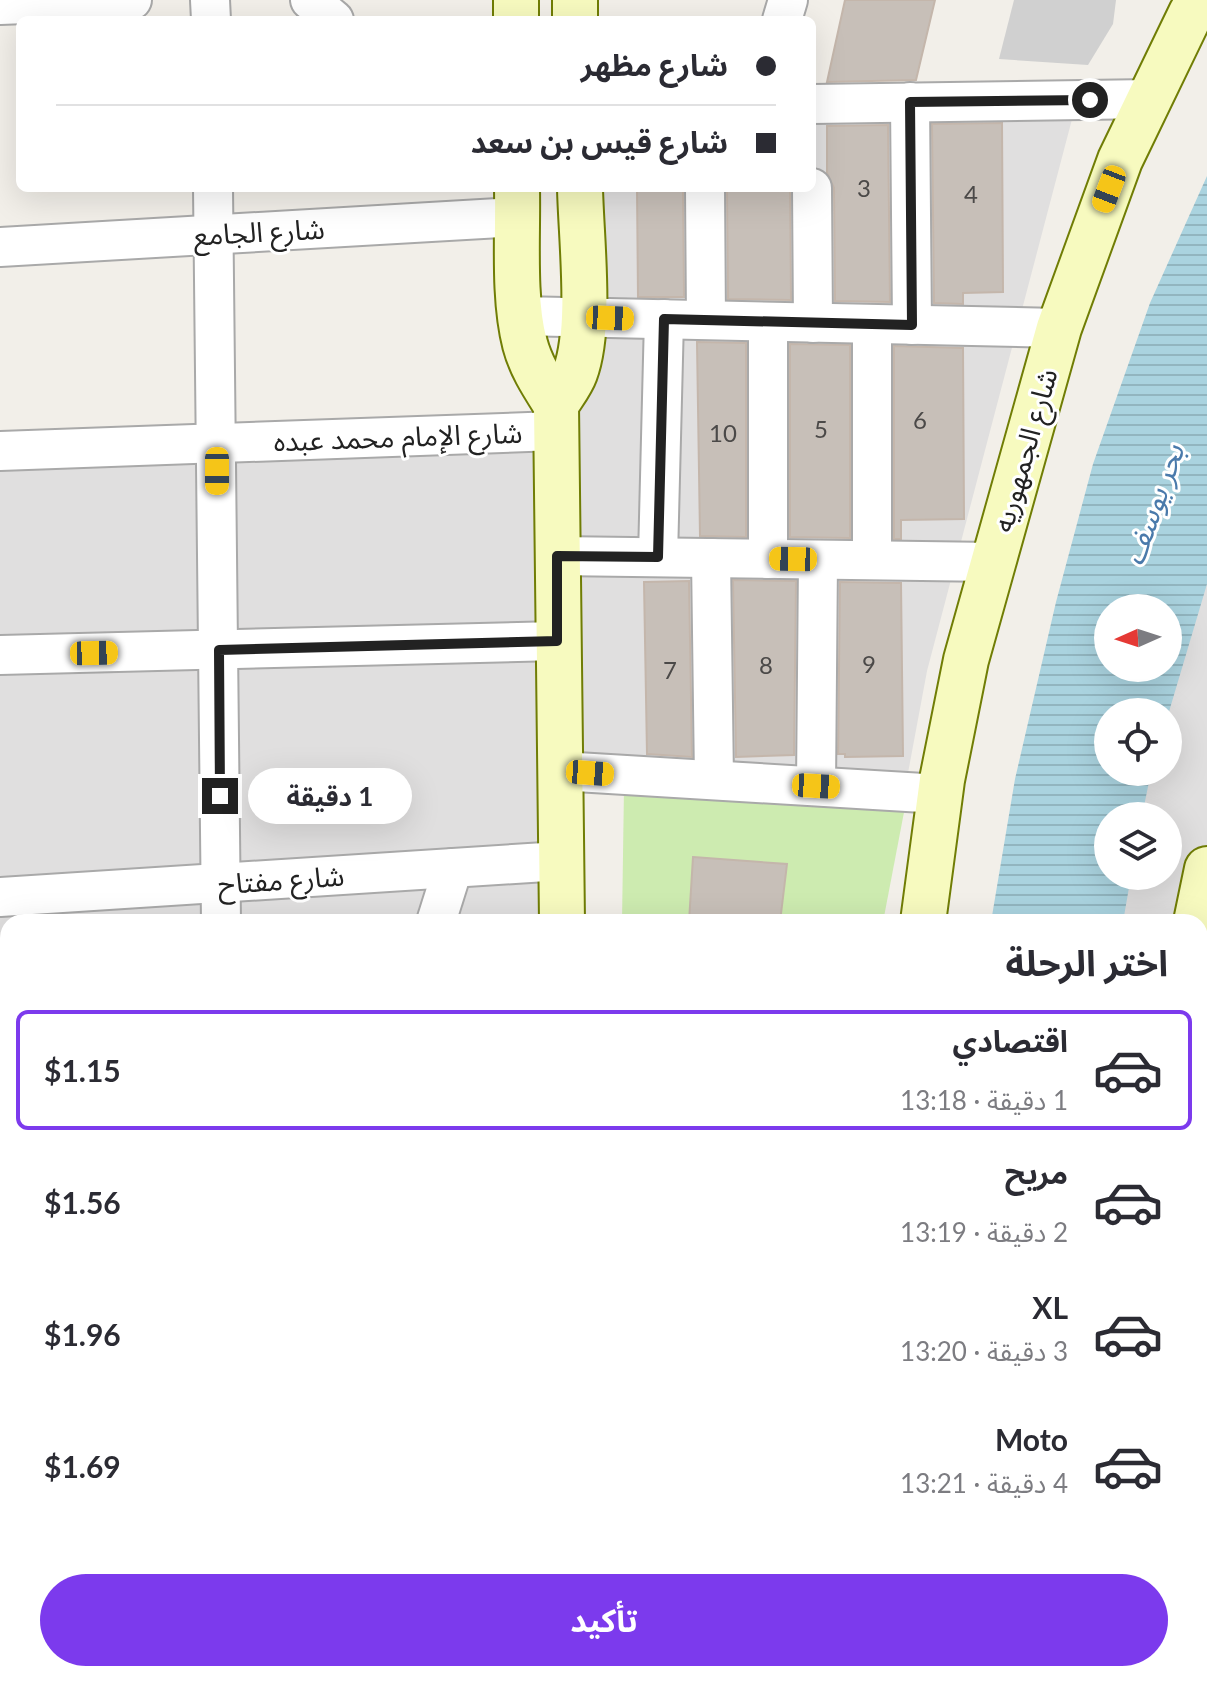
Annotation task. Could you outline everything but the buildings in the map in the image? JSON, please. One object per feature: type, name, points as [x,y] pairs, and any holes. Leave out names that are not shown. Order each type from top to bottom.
[{"type":"main road","name":"شارع الجمهوريه","points":[[924,914],[940,794],[966,660],[1059,328],[1120,160],[1200,0]]},
{"type":"main road","points":[[562,914],[556,418],[575,374],[583,317],[580,192]]},
{"type":"main road","points":[[517,202],[520,316],[525,345],[556,418]]},
{"type":"main road","points":[[1198,914],[1207,869]]},
{"type":"street","points":[[0,5],[132,0]]},
{"type":"street","points":[[310,0],[329,16]]},
{"type":"street","points":[[816,104],[1150,99]]},
{"type":"street","points":[[910,102],[912,325]]},
{"type":"street","points":[[213,192],[221,914]]},
{"type":"street","points":[[705,192],[706,320]]},
{"type":"street","points":[[812,192],[813,323]]},
{"type":"street","name":"شارع الجامع","points":[[0,247],[214,233],[517,202]]},
{"type":"street","points":[[520,316],[1059,328]]},
{"type":"street","points":[[658,557],[664,319]]},
{"type":"street","points":[[768,322],[768,559]]},
{"type":"street","points":[[872,324],[872,560]]},
{"type":"street","name":"شارع الإمام محمد عبده","points":[[0,451],[217,441],[556,418]]},
{"type":"street","points":[[557,556],[993,562]]},
{"type":"street","points":[[711,558],[714,780]]},
{"type":"street","points":[[816,786],[818,560]]},
{"type":"street","points":[[0,655],[557,641]]},
{"type":"street","points":[[560,771],[940,794]]},
{"type":"street","name":"شارع مفتاح","points":[[0,897],[561,861]]},
{"type":"street","points":[[439,914],[453,868]]},
{"type":"shaded area","points":[[1014,0],[1116,0],[1113,24],[1088,65],[999,59]]},
{"type":"shaded area","points":[[1081,85],[927,671],[908,773],[580,765],[562,192],[816,192],[816,87]]},
{"type":"shaded area","points":[[1207,421],[1207,914],[1064,914],[1094,817],[1094,890],[1182,890],[1182,802],[1099,802],[1104,786],[1182,786],[1182,698],[1168,698],[1168,682],[1182,682],[1182,594],[1171,594]]},
{"type":"shaded area","points":[[556,431],[561,914],[0,914],[0,454]]},
{"type":"green space","points":[[624,788],[905,807],[885,914],[622,914]]},
{"type":"water","name":"بحر يوسف","points":[[1207,176],[1207,584],[1182,668],[1182,594],[1094,594],[1094,682],[1178,682],[1173,698],[1094,698],[1094,786],[1148,786],[1145,802],[1094,802],[1094,890],[1129,890],[1124,914],[992,914],[1015,779],[1056,602],[1093,464],[1150,303]]},
{"type":"route","points":[[220,796],[219,650],[557,641],[557,556],[658,557],[664,319],[912,325],[910,102],[1090,100]]}]
